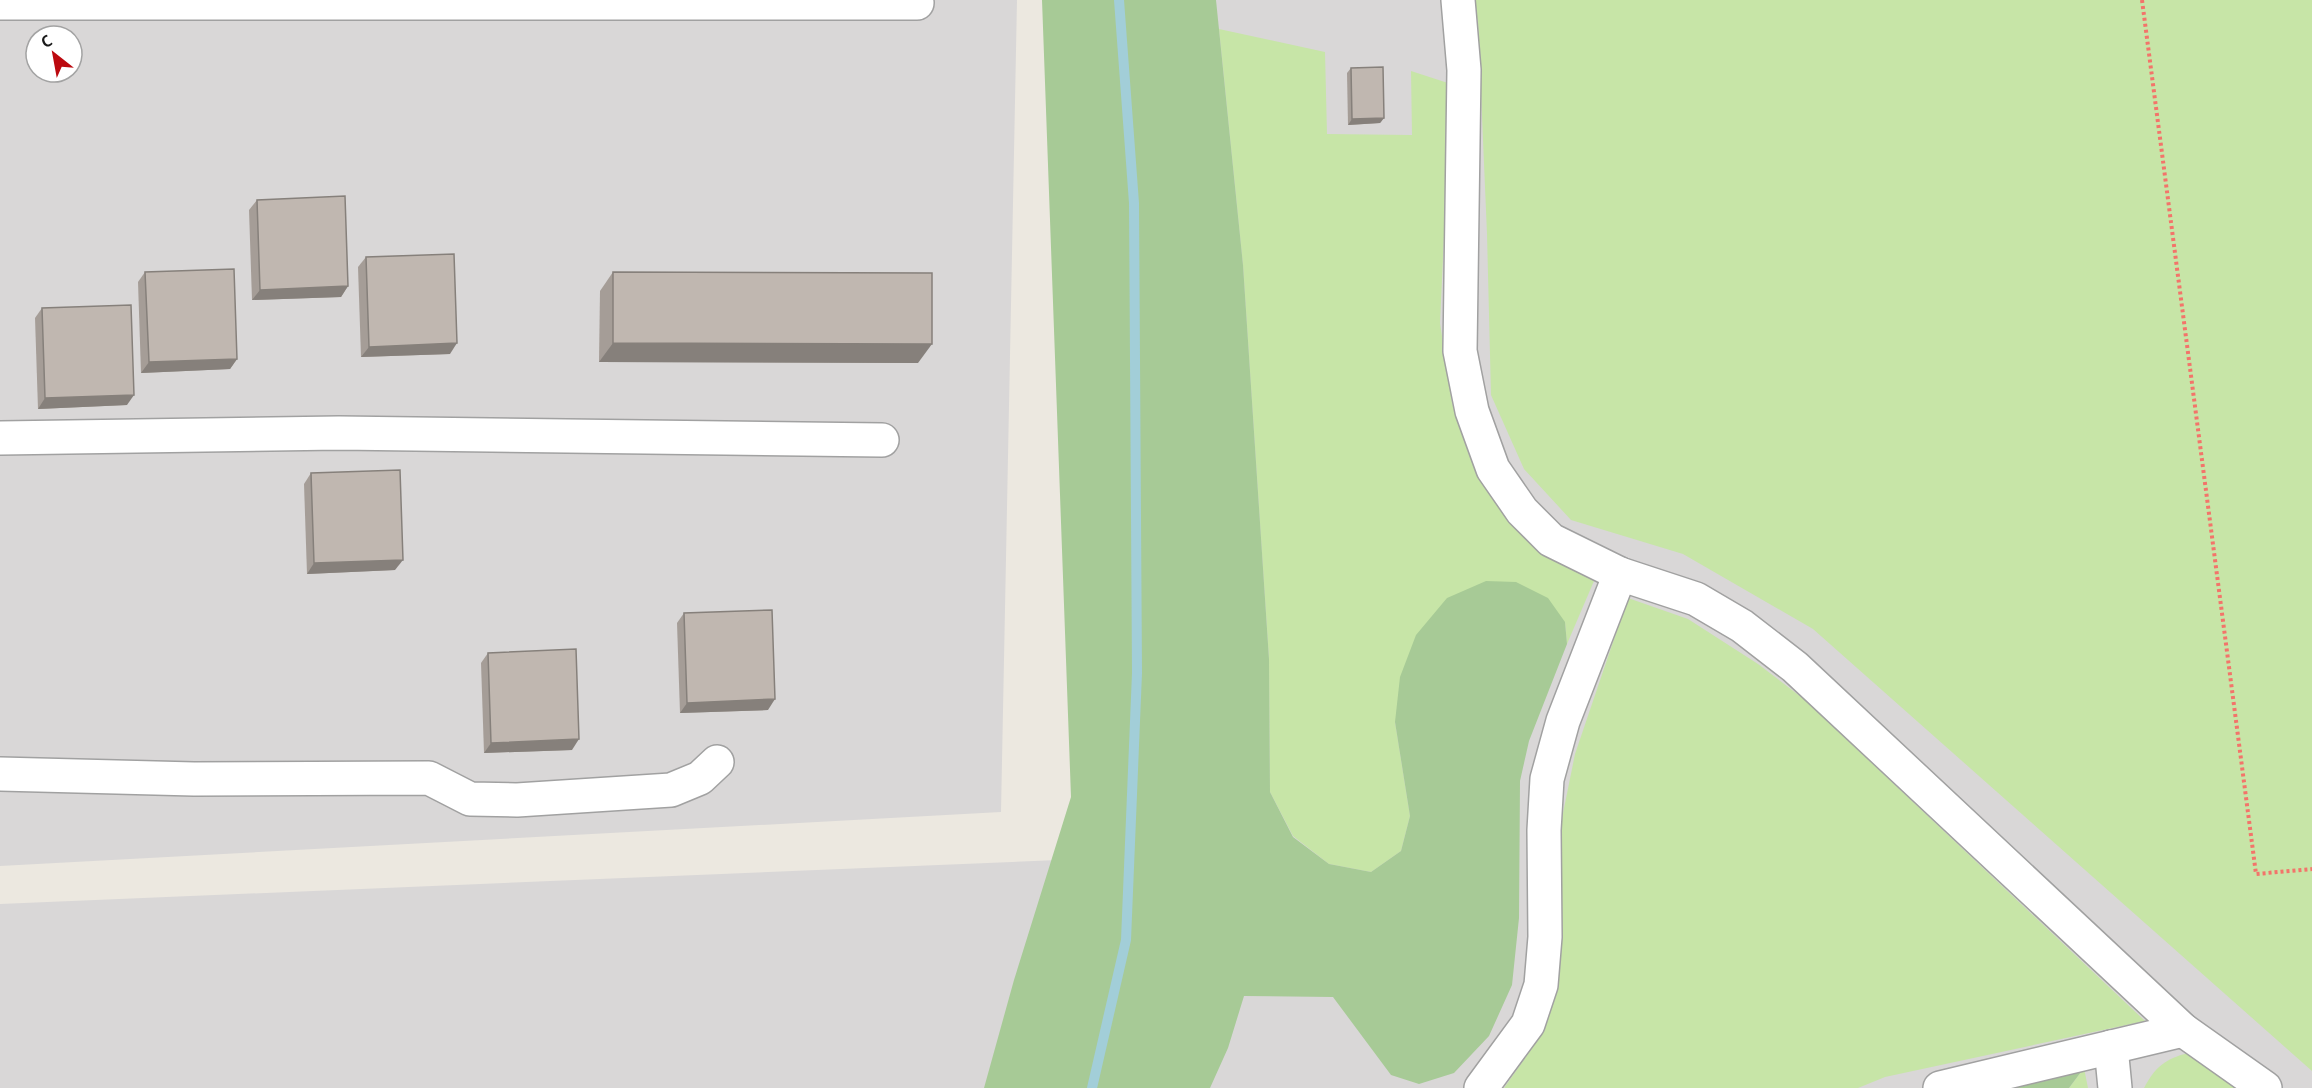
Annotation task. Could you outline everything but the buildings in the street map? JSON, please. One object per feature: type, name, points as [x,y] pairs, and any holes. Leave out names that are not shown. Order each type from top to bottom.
[{"type":"street","points":[[1458,0],[1464,70],[1460,351],[1472,411],[1493,469],[1522,512],[1551,540],[1620,574],[1696,599],[1742,626],[1795,667],[2183,1030],[2265,1088]]},
{"type":"street","points":[[0,3],[917,3]]},
{"type":"street","points":[[0,438],[339,433],[882,440]]},
{"type":"street","points":[[1481,1088],[1528,1024],[1541,985],[1545,937],[1544,830],[1547,779],[1563,721],[1620,574]]},
{"type":"street","points":[[0,774],[194,779],[429,778],[470,798],[517,800],[671,790],[700,778],[717,762]]},
{"type":"street","points":[[1940,1088],[2183,1030]]},
{"type":"street","points":[[2111,1047],[2115,1088]]},
{"type":"path","points":[[2142,0],[2256,874],[2312,869]]},
{"type":"shaded area","points":[[0,0],[1017,0],[1001,812],[0,866]]},
{"type":"shaded area","points":[[1119,0],[2312,0],[2312,1088],[0,1088],[0,904],[1130,857]]},
{"type":"green space","points":[[1042,0],[1216,0],[1243,265],[1269,659],[1270,792],[1293,837],[1329,864],[1371,872],[1401,851],[1410,816],[1395,722],[1400,677],[1416,635],[1447,598],[1486,581],[1516,582],[1548,598],[1565,622],[1567,644],[1529,741],[1520,781],[1519,918],[1512,985],[1489,1036],[1454,1073],[1419,1084],[1391,1075],[1333,997],[1244,996],[1228,1048],[1210,1088],[984,1088],[1014,980],[1071,797]]},
{"type":"green space","points":[[1473,0],[2312,0],[2312,1071],[1813,629],[1683,554],[1571,520],[1524,469],[1491,395],[1478,22]]},
{"type":"green space","points":[[1219,29],[1325,52],[1327,134],[1412,135],[1411,71],[1451,84],[1440,323],[1452,403],[1469,455],[1504,513],[1545,555],[1594,581],[1567,644],[1565,622],[1395,722],[1410,816],[1401,851],[1371,872],[1329,864],[1293,836],[1270,792],[1269,659],[1243,265]]},
{"type":"green space","points":[[1628,598],[1688,619],[1758,664],[1805,700],[2145,1021],[1885,1077],[1858,1088],[1504,1088],[1544,1031],[1556,994],[1559,947],[1559,833],[1575,754]]},
{"type":"green space","points":[[2188,1053],[2235,1088],[2144,1088],[2161,1065]]},
{"type":"green space","points":[[2084,1068],[2088,1088],[2069,1088]]},
{"type":"green space","points":[[2084,1068],[2069,1088],[2010,1088]]},
{"type":"waterway","points":[[1092,1088],[1126,940],[1137,673],[1134,203],[1119,0]]}]
